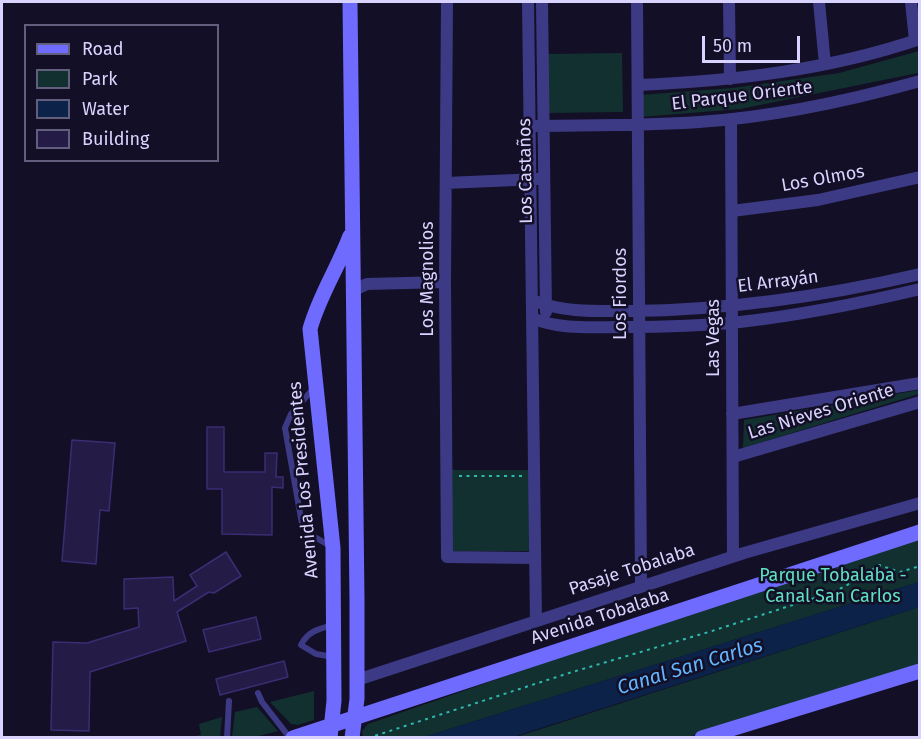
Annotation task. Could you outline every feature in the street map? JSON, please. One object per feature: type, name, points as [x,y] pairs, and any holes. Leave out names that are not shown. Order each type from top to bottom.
[{"type":"street","name":"Avenida Los Presidentes","points":[[350,2],[357,600],[356,718],[352,738]]},
{"type":"street","name":"Los Magnolios","points":[[447,2],[445,282],[447,557],[535,558]]},
{"type":"street","name":"Los Castaños","points":[[528,2],[536,621]]},
{"type":"street","name":"Los Castaños","points":[[542,2],[546,323]]},
{"type":"street","name":"Los Fiordos","points":[[637,2],[641,586]]},
{"type":"street","points":[[729,2],[730,79]]},
{"type":"street","points":[[819,2],[825,64]]},
{"type":"street","points":[[638,85],[730,79],[825,64],[917,40],[911,2]]},
{"type":"street","name":"El Parque Oriente","points":[[530,126],[638,125],[731,119],[820,105],[920,81]]},
{"type":"street","name":"Las Vegas","points":[[731,119],[733,556]]},
{"type":"street","name":"Los Olmos","points":[[732,211],[818,200],[920,177]]},
{"type":"street","points":[[446,183],[544,179]]},
{"type":"street","name":"Avenida Los Presidentes","points":[[331,731],[334,657],[333,548],[310,329],[316,308],[340,262],[354,227]]},
{"type":"street","name":"El Arrayán","points":[[532,300],[566,310],[639,311],[732,306],[819,295],[920,274]]},
{"type":"street","points":[[327,285],[342,283],[354,290],[367,284],[445,282]]},
{"type":"street","name":"El Arrayán","points":[[532,318],[546,323],[573,327],[639,327],[732,322],[836,307],[920,289]]},
{"type":"street","points":[[532,335],[546,323]]},
{"type":"street","points":[[732,414],[920,383]]},
{"type":"street","name":"Las Nieves Oriente","points":[[733,457],[920,402]]},
{"type":"street","name":"Pasaje Tobalaba","points":[[357,680],[733,556],[920,503]]},
{"type":"street","name":"Avenida Tobalaba","points":[[291,738],[331,731],[356,718],[920,532]]},
{"type":"street","points":[[334,600],[346,606],[357,600]]},
{"type":"street","points":[[334,631],[347,635],[356,644]]},
{"type":"street","points":[[702,738],[736,732],[920,671]]},
{"type":"lane","points":[[316,386],[291,414],[285,428],[302,524],[313,536],[333,548]]},
{"type":"lane","points":[[334,631],[316,629],[305,636],[301,645],[316,654],[334,657]]},
{"type":"lane","points":[[258,693],[262,702],[291,738]]},
{"type":"lane","points":[[227,738],[229,700]]},
{"type":"path","points":[[447,476],[534,477]]},
{"type":"path","points":[[368,738],[836,591],[879,565],[900,572],[920,566]]},
{"type":"green space","points":[[919,51],[918,73],[740,109],[640,117],[640,95],[733,88],[839,73]]},
{"type":"green space","points":[[622,53],[623,112],[548,113],[546,54]]},
{"type":"green space","points":[[919,390],[919,394],[743,448],[744,420]]},
{"type":"green space","points":[[451,470],[530,470],[531,551],[452,551]]},
{"type":"green space","name":"Parque Tobalaba - Canal San Carlos","points":[[919,537],[919,582],[424,737],[363,737],[362,731],[368,724],[734,594]]},
{"type":"green space","points":[[919,607],[919,665],[688,737],[513,738]]},
{"type":"green space","points":[[314,691],[314,720],[298,725],[291,724],[270,702]]},
{"type":"green space","points":[[257,707],[278,731],[255,737],[232,737],[235,712]]},
{"type":"green space","points":[[222,717],[220,737],[191,737],[201,735],[199,724]]},
{"type":"water","name":"Canal San Carlos","points":[[919,582],[919,607],[513,737],[424,737]]},
{"type":"building","points":[[207,427],[224,427],[224,472],[265,472],[265,453],[277,453],[276,477],[283,477],[283,488],[272,487],[272,535],[222,534],[222,489],[207,489]]},
{"type":"building","points":[[72,440],[115,443],[109,511],[100,510],[96,564],[62,561]]},
{"type":"building","points":[[226,552],[241,576],[177,612],[186,641],[90,672],[89,731],[51,730],[53,642],[87,643],[139,627],[138,608],[124,609],[124,579],[173,577],[174,601],[197,586],[190,575]]},
{"type":"building","points":[[256,617],[261,639],[209,652],[203,630]]},
{"type":"building","points":[[284,661],[288,677],[220,695],[216,679]]}]
